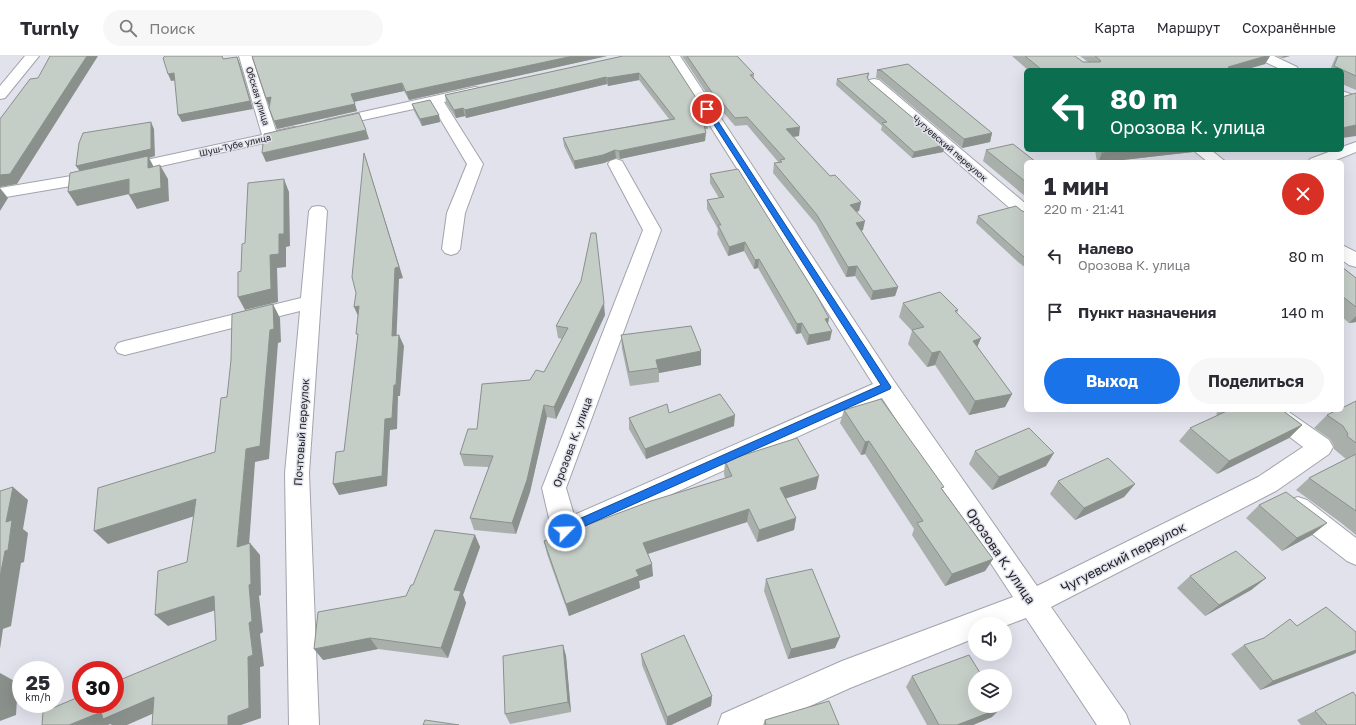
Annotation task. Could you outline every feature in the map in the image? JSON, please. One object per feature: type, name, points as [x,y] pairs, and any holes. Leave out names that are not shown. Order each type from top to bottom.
[{"type":"street","points":[[0,95],[32,56]]},
{"type":"street","name":"Обская улица","points":[[247,56],[245,57],[270,137]]},
{"type":"street","name":"Орозова К. улица","points":[[673,56],[886,387],[1115,725]]},
{"type":"street","points":[[1264,56],[1288,68]]},
{"type":"street","name":"Чугуевский переулок","points":[[874,83],[1024,211]]},
{"type":"street","name":"Шуш-Тубе улица","points":[[0,193],[77,180],[489,88]]},
{"type":"street","points":[[1344,95],[1356,101]]},
{"type":"street","points":[[436,100],[475,164],[456,213],[451,249]]},
{"type":"street","points":[[1344,152],[1356,147]]},
{"type":"street","points":[[1204,152],[1215,160]]},
{"type":"street","points":[[1321,160],[1343,152]]},
{"type":"street","name":"Орозова К. улица","points":[[616,164],[652,230],[554,488],[565,531],[886,387]]},
{"type":"street","name":"Почтовый переулок","points":[[304,725],[297,473],[318,211]]},
{"type":"street","points":[[1344,252],[1356,261]]},
{"type":"street","points":[[125,348],[311,302]]},
{"type":"street","name":"Чугуевский переулок","points":[[994,617],[1033,602],[1267,484],[1321,447],[1273,412]]},
{"type":"street","points":[[1267,484],[1356,553]]},
{"type":"street","name":"Чугуевский переулок","points":[[733,725],[842,676],[968,627]]},
{"type":"building","points":[[50,56],[87,56],[10,174],[0,175],[0,119],[30,79],[38,78]]},
{"type":"building","points":[[165,56],[222,56],[223,59],[237,57],[250,101],[178,115],[174,73],[168,74],[163,58]]},
{"type":"building","points":[[252,56],[573,56],[406,92],[402,83],[351,94],[355,104],[274,121],[269,108],[271,97],[266,98]]},
{"type":"building","points":[[623,56],[669,56],[702,107],[700,108],[708,121],[703,121],[706,133],[619,151],[615,150],[603,155],[574,161],[563,138],[675,119],[639,73],[606,77],[465,110],[463,108],[454,110],[445,95]]},
{"type":"building","points":[[687,56],[737,56],[754,74],[750,75],[800,127],[786,129],[830,176],[835,175],[861,202],[850,205],[865,221],[856,223],[898,287],[873,291],[857,266],[848,267],[817,215],[774,163],[782,162],[780,160],[785,159],[747,117],[735,118],[717,96],[715,97]]},
{"type":"building","points":[[1025,56],[1075,56],[1083,62],[1100,62],[1101,61],[1095,56],[1266,56],[1228,67],[1230,68],[1040,68]]},
{"type":"building","points":[[1338,56],[1356,56],[1356,76],[1344,71],[1344,68],[1334,66]]},
{"type":"building","points":[[908,64],[992,133],[964,139],[882,71],[877,70]]},
{"type":"building","points":[[869,73],[867,77],[869,81],[945,145],[914,152],[882,123],[887,122],[837,79]]},
{"type":"building","points":[[1356,93],[1356,125],[1344,128],[1344,96]]},
{"type":"building","points":[[430,100],[439,115],[420,119],[412,104]]},
{"type":"building","points":[[359,113],[366,130],[262,153],[264,134]]},
{"type":"building","points":[[151,122],[151,149],[76,166],[79,143],[83,133]]},
{"type":"building","points":[[1013,144],[1033,160],[1024,160],[1024,180],[986,150]]},
{"type":"building","points":[[364,153],[399,267],[395,268],[392,336],[399,335],[396,385],[394,385],[392,418],[385,419],[382,476],[333,484],[336,452],[344,451],[358,334],[356,334],[359,306],[354,307],[356,293],[352,277]]},
{"type":"building","points":[[148,156],[148,168],[160,165],[161,188],[129,195],[129,179],[68,192],[70,173]]},
{"type":"building","points":[[738,169],[817,296],[829,318],[825,319],[832,331],[809,335],[802,323],[797,324],[759,259],[755,260],[745,242],[729,247],[718,225],[721,225],[707,200],[724,197],[710,174]]},
{"type":"building","points":[[284,179],[284,234],[279,234],[279,254],[270,255],[271,289],[238,297],[238,272],[241,271],[242,244],[245,243],[248,183]]},
{"type":"building","points":[[1016,206],[1024,212],[1024,257],[978,216]]},
{"type":"building","points":[[591,233],[596,233],[604,303],[554,407],[544,405],[527,480],[512,523],[470,518],[493,456],[460,454],[468,429],[477,429],[482,384],[530,380],[536,370],[544,372],[568,328],[556,326],[581,281]]},
{"type":"building","points":[[1344,269],[1356,278],[1356,307],[1344,298]]},
{"type":"building","points":[[940,292],[958,310],[955,311],[981,338],[973,341],[1012,394],[975,401],[940,351],[932,353],[912,330],[924,327],[903,303]]},
{"type":"building","points":[[273,304],[274,329],[270,330],[260,446],[246,449],[237,547],[250,543],[251,584],[249,585],[252,621],[249,623],[253,655],[248,657],[249,708],[228,716],[228,725],[152,725],[154,697],[124,710],[124,678],[216,640],[214,596],[155,615],[158,571],[187,562],[196,499],[94,531],[98,488],[215,452],[221,398],[227,397],[231,360],[232,314]]},
{"type":"building","points":[[691,326],[701,351],[656,360],[658,368],[629,372],[621,335]]},
{"type":"building","points":[[720,394],[735,415],[645,449],[629,418],[667,404],[669,413]]},
{"type":"building","points":[[881,399],[944,487],[941,488],[993,559],[952,574],[917,523],[923,521],[869,441],[865,442],[844,410]]},
{"type":"building","points":[[1356,401],[1356,443],[1347,436],[1348,434],[1343,426],[1327,415],[1333,412],[1344,412],[1344,407]]},
{"type":"building","points":[[1225,412],[1285,412],[1302,425],[1229,461],[1190,428]]},
{"type":"building","points":[[1029,428],[1054,453],[999,477],[975,451]]},
{"type":"building","points":[[797,438],[819,476],[780,488],[796,518],[759,530],[749,509],[643,543],[652,564],[636,570],[639,576],[566,604],[544,541],[651,501],[732,476],[725,461]]},
{"type":"building","points":[[1356,454],[1356,511],[1309,478]]},
{"type":"building","points":[[1108,458],[1135,484],[1084,508],[1058,481]]},
{"type":"building","points":[[13,487],[6,522],[12,520],[8,550],[5,551],[0,577],[0,491]]},
{"type":"building","points":[[1286,492],[1327,523],[1297,538],[1259,505]]},
{"type":"building","points":[[435,530],[475,535],[454,590],[461,591],[441,648],[370,638],[314,649],[318,612],[406,596],[411,585],[413,585]]},
{"type":"building","points":[[1236,551],[1266,578],[1219,605],[1190,576]]},
{"type":"building","points":[[812,569],[840,637],[791,649],[766,579]]},
{"type":"building","points":[[1326,607],[1356,632],[1356,650],[1273,681],[1244,645],[1264,638],[1290,619],[1297,626]]},
{"type":"building","points":[[684,635],[712,696],[667,717],[641,654]]},
{"type":"building","points":[[563,645],[568,702],[505,714],[503,656]]},
{"type":"building","points":[[968,655],[968,661],[973,661],[978,669],[968,669],[968,713],[988,713],[957,725],[939,725],[912,676]]},
{"type":"building","points":[[1353,692],[1356,696],[1356,725],[1327,725],[1315,711]]},
{"type":"building","points":[[72,700],[72,713],[99,713],[69,725],[42,725],[43,713],[64,713],[64,703]]},
{"type":"building","points":[[829,701],[839,725],[766,725],[765,720]]},
{"type":"building","points":[[101,713],[117,713],[103,719]]},
{"type":"building","points":[[425,720],[459,725],[423,725]]},
{"type":"route","points":[[565,531],[886,387],[707,109]]}]
